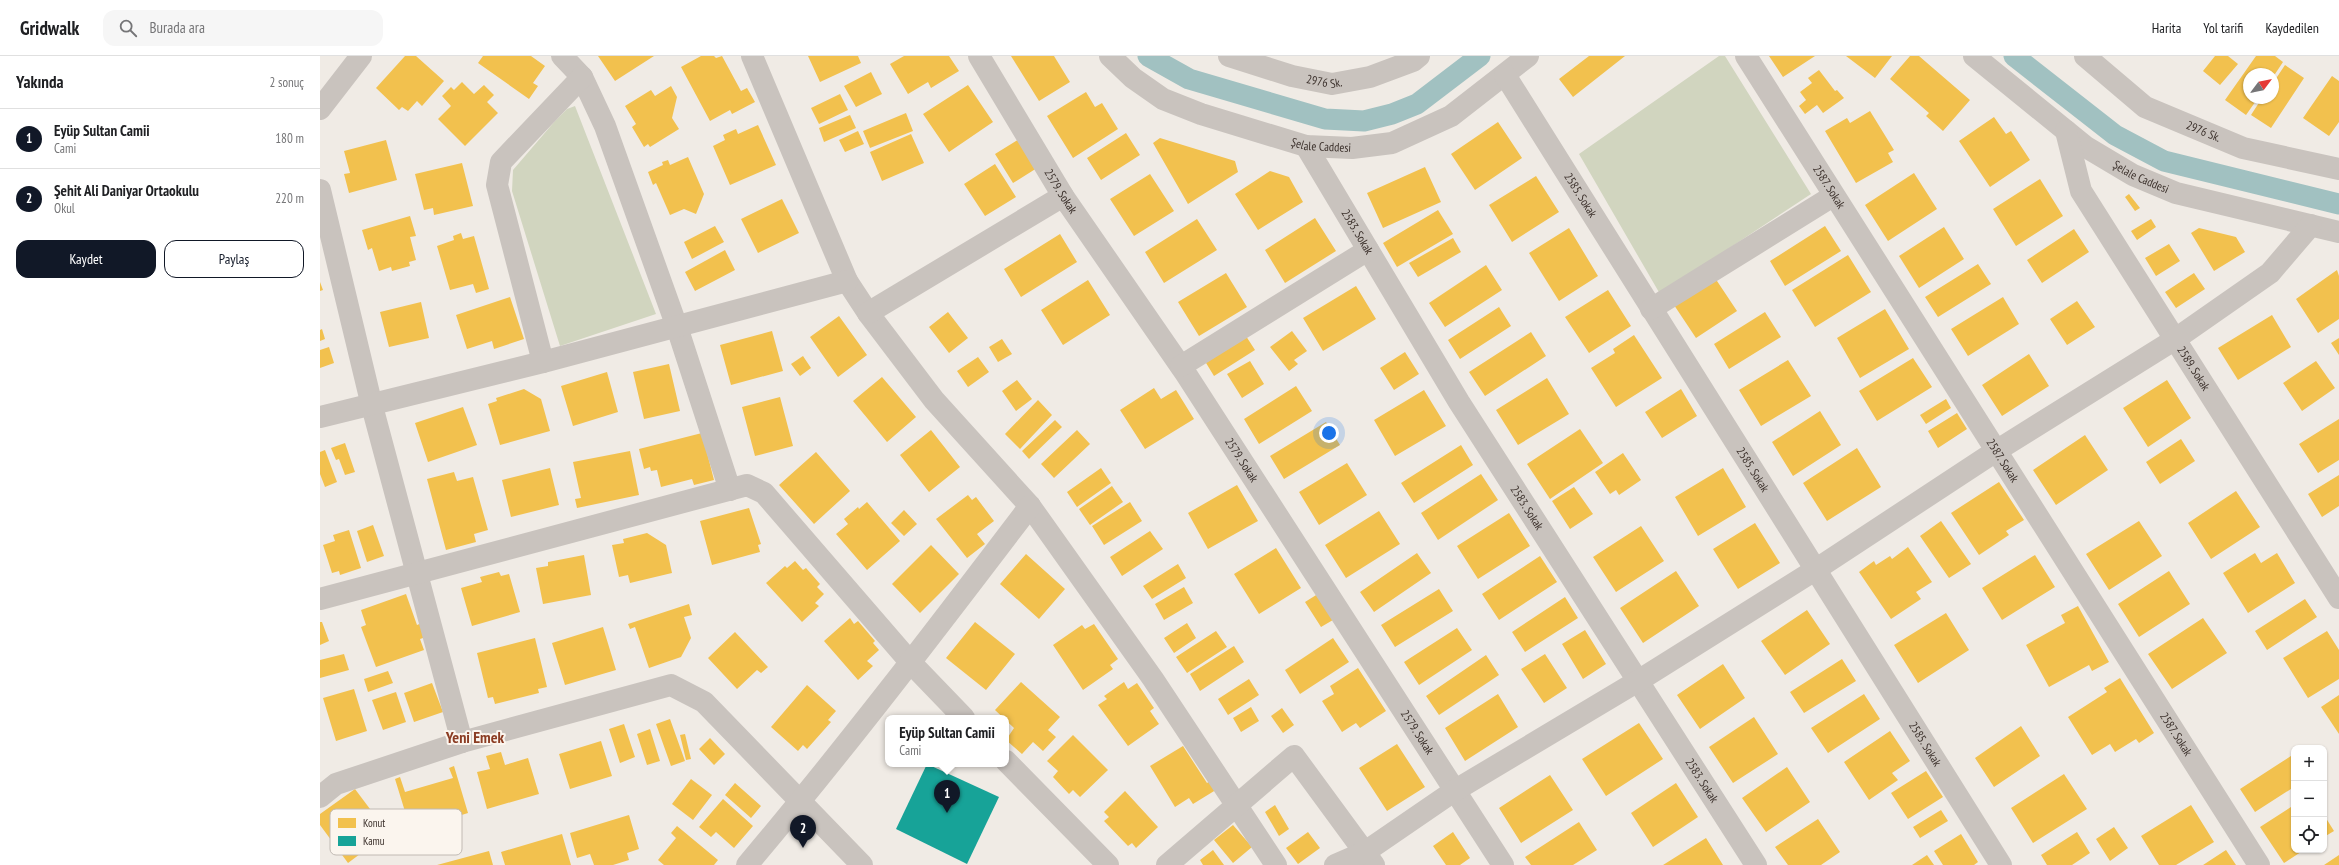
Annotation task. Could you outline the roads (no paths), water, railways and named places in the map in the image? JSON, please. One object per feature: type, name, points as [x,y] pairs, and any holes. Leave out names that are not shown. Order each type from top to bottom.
[{"type":"street","points":[[320,109],[362,56]]},
{"type":"street","points":[[562,56],[582,77],[605,126],[677,327],[730,490]]},
{"type":"street","points":[[752,56],[847,281],[868,313],[934,400],[1030,506],[1153,679],[1276,865]]},
{"type":"street","name":"2579. Sokak","points":[[979,56],[1063,196],[1182,366],[1503,865]]},
{"type":"street","name":"Şelale Caddesi","points":[[1110,56],[1133,78],[1163,99],[1201,114],[1306,146],[1352,148],[1392,143],[1451,116],[1528,56]]},
{"type":"street","name":"2976 Sk.","points":[[1229,56],[1292,76],[1332,84],[1370,77],[1413,62],[1419,56]]},
{"type":"street","name":"2587. Sokak","points":[[1746,56],[1833,196],[2259,865]]},
{"type":"street","name":"Şelale Caddesi","points":[[1974,56],[2086,148],[2133,175],[2176,193],[2339,232]]},
{"type":"street","name":"2976 Sk.","points":[[2092,58],[2145,107],[2243,148],[2339,169]]},
{"type":"street","name":"2585. Sokak","points":[[1505,74],[2001,865]]},
{"type":"street","points":[[543,362],[496,185],[501,162],[582,77]]},
{"type":"street","name":"2589. Sokak","points":[[2066,131],[2081,191],[2174,340],[2339,598]]},
{"type":"street","name":"2583. Sokak","points":[[1306,146],[1459,402],[1756,865]]},
{"type":"street","points":[[320,190],[372,406],[462,742]]},
{"type":"street","points":[[868,313],[1063,196]]},
{"type":"street","points":[[1651,309],[1833,196]]},
{"type":"street","points":[[1335,865],[1370,858],[1454,791],[1638,682],[1815,570],[1996,451],[2174,340],[2270,273],[2311,225]]},
{"type":"street","points":[[1182,366],[1368,250]]},
{"type":"street","points":[[320,418],[543,362],[847,281]]},
{"type":"street","points":[[320,599],[747,485],[764,493],[911,663],[961,715]]},
{"type":"street","points":[[747,865],[801,801],[911,663],[1030,506]]},
{"type":"street","points":[[320,798],[336,784],[462,742],[671,684],[704,702],[862,865]]},
{"type":"street","points":[[1167,865],[1294,756],[1370,858]]},
{"type":"street","points":[[1009,764],[1108,865]]},
{"type":"waterway","points":[[1148,56],[1189,79],[1325,119],[1364,121],[1392,114],[1417,104],[1480,56]]},
{"type":"waterway","points":[[2014,56],[2115,135],[2164,161],[2339,204]]},
{"type":"place","name":"Eyüp Sultan Camii","points":[[947,813]]},
{"type":"place","name":"Şehit Ali Daniyar Ortaokulu","points":[[803,848]]},
{"type":"district","name":"Yeni Emek","points":[[475,737]]}]
